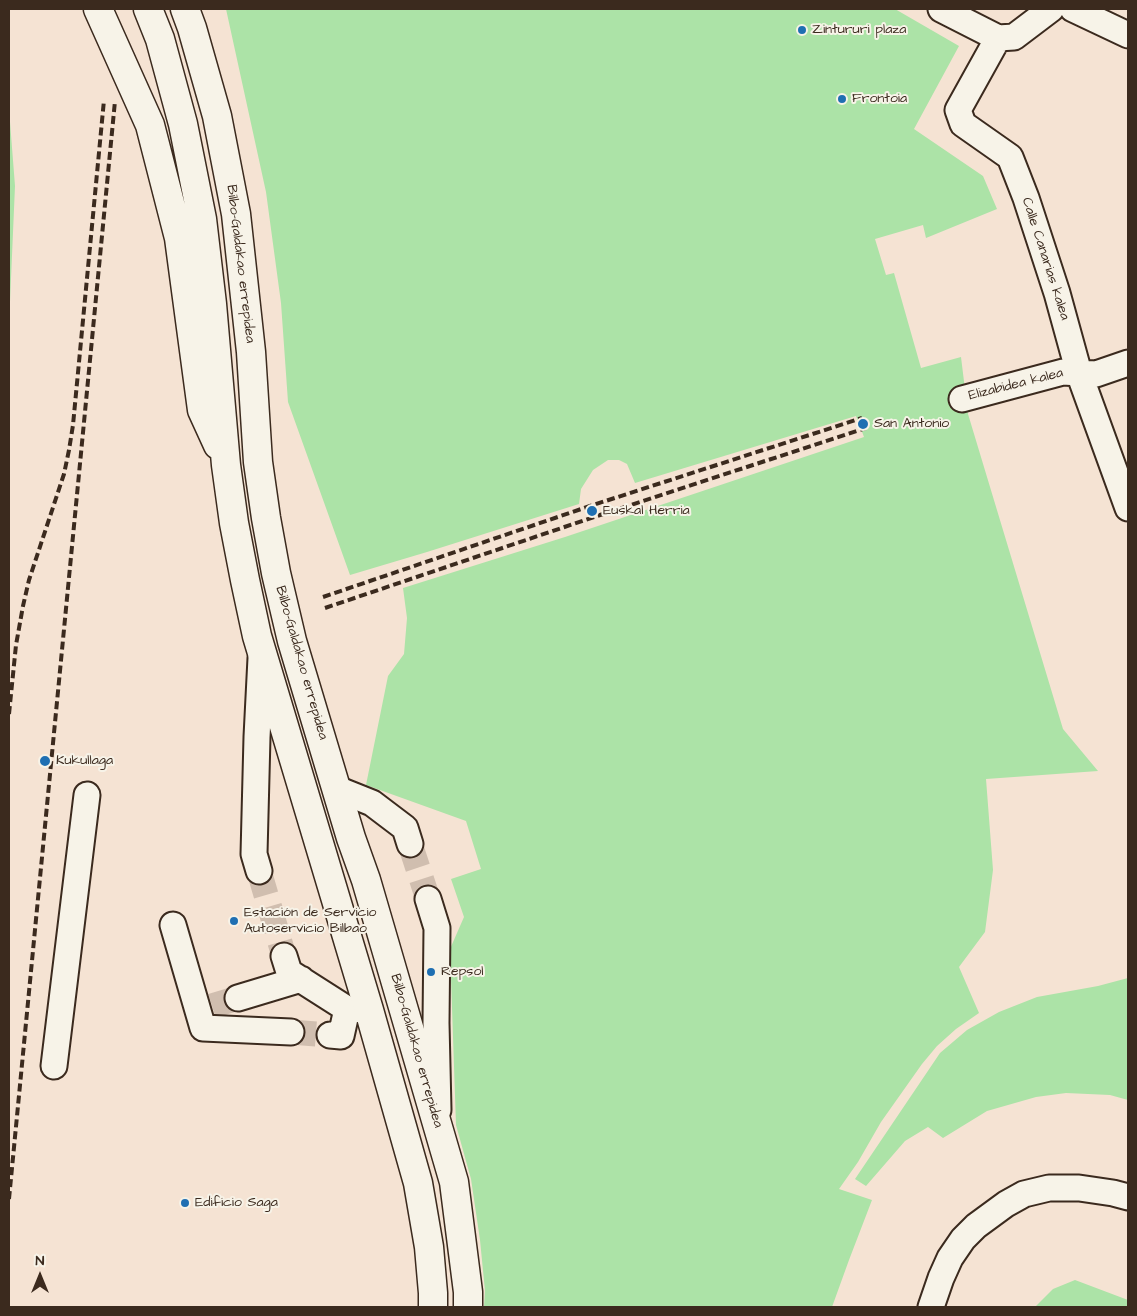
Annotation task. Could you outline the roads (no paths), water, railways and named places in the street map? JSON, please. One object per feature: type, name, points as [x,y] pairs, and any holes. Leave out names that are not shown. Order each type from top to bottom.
[{"type":"highway","points":[[98,9],[150,125],[179,238],[202,410],[226,465]]},
{"type":"highway","points":[[148,9],[160,39],[183,124],[202,220],[212,304],[226,465],[243,571],[262,651],[358,1009],[418,1183],[428,1246],[433,1307]]},
{"type":"highway","name":"Bilbo-Galdakao errepidea","points":[[185,9],[217,116],[236,214],[251,352],[258,462],[274,564],[290,635],[374,907],[454,1182],[464,1252],[468,1307]]},
{"type":"highway","points":[[199,9],[204,70]]},
{"type":"street","points":[[941,9],[998,38],[1014,37],[1051,9]]},
{"type":"street","points":[[1073,9],[1128,35]]},
{"type":"street","name":"Calle Canarias kalea","points":[[998,38],[958,110],[963,124],[1010,157],[1026,198],[1057,293],[1079,373],[1128,508]]},
{"type":"street","name":"Elizabidea kalea","points":[[962,399],[1063,372],[1096,374],[1128,363]]},
{"type":"street","points":[[259,871],[254,854],[257,737],[262,651]]},
{"type":"street","points":[[336,789],[372,804],[405,828],[410,844]]},
{"type":"street","points":[[54,1066],[87,796]]},
{"type":"street","points":[[428,899],[437,928],[436,1023],[439,1130]]},
{"type":"street","points":[[173,925],[205,1008],[203,1028],[291,1032]]},
{"type":"street","points":[[284,956],[289,972],[358,1009],[341,1036],[330,1035]]},
{"type":"street","points":[[255,1030],[248,995],[301,979]]},
{"type":"street","points":[[931,1307],[950,1258],[963,1239],[976,1226],[1006,1204],[1024,1194],[1048,1188],[1079,1188],[1128,1196]]},
{"type":"tunnel","points":[[410,844],[428,899]]},
{"type":"tunnel","points":[[259,871],[284,956]]},
{"type":"tunnel","points":[[212,1006],[238,998]]},
{"type":"tunnel","points":[[291,1032],[330,1035]]},
{"type":"railway","points":[[9,714],[16,645],[23,606],[29,580],[64,474],[73,425],[104,100]]},
{"type":"railway","points":[[9,1199],[115,101]]},
{"type":"railway","points":[[323,597],[590,506],[862,418]]},
{"type":"railway","points":[[325,608],[866,428]]},
{"type":"place","name":"Zintururi plaza","points":[[802,30]]},
{"type":"place","name":"Frontoia","points":[[842,99]]},
{"type":"place","name":"San Antonio","points":[[863,424]]},
{"type":"place","name":"Euskal Herria","points":[[592,511]]},
{"type":"place","name":"Kukullaga","points":[[45,761]]},
{"type":"place","name":"Estación de Servicio Autoservicio Bilbao","points":[[234,921]]},
{"type":"place","name":"Repsol","points":[[431,972]]},
{"type":"place","name":"Edificio Saga","points":[[185,1203]]}]
